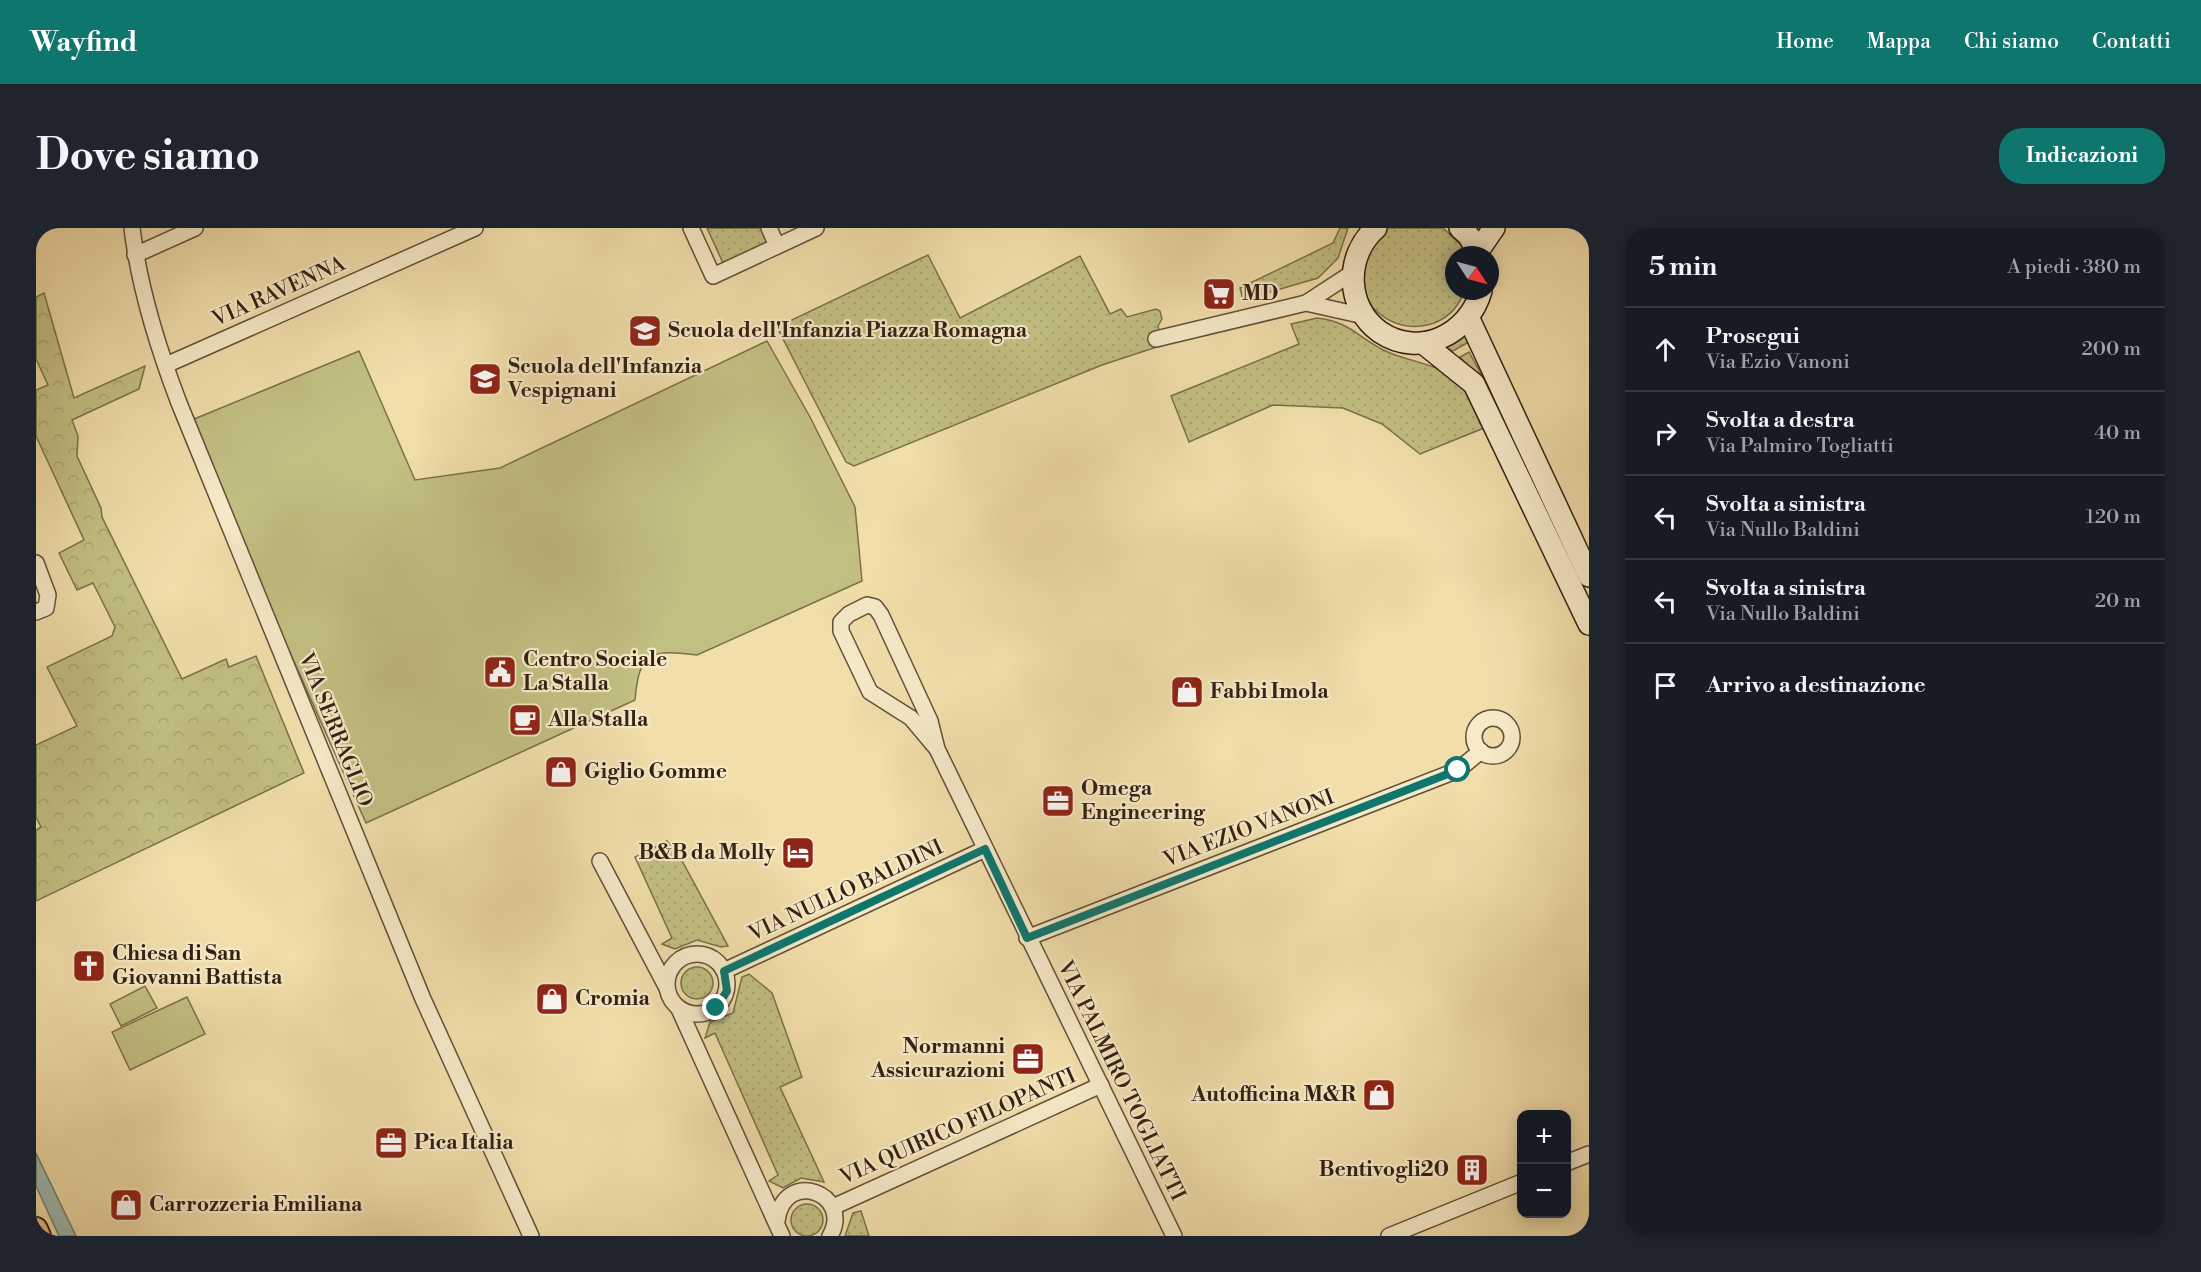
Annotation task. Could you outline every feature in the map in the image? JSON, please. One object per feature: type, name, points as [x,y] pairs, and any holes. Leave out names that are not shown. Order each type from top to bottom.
[{"type":"main road","points":[[36,1229],[39,1236]]},
{"type":"street","name":"VIA SERRAGLIO","points":[[132,228],[135,255],[166,365],[333,782],[423,999],[531,1236]]},
{"type":"street","points":[[135,255],[195,228]]},
{"type":"street","name":"VIA RAVENNA","points":[[166,365],[475,228]]},
{"type":"street","points":[[691,228],[713,276],[816,228]]},
{"type":"street","points":[[769,228],[777,246]]},
{"type":"street","points":[[1359,228],[1358,251],[1352,273],[1354,296],[1364,316],[1380,332],[1400,341],[1423,343],[1440,339],[1456,331],[1469,319],[1477,300]]},
{"type":"street","points":[[1358,251],[1376,228]]},
{"type":"street","points":[[1460,228],[1473,246]]},
{"type":"street","points":[[1482,246],[1494,228]]},
{"type":"street","points":[[1156,339],[1306,303],[1352,273]]},
{"type":"street","points":[[1306,303],[1364,316]]},
{"type":"street","points":[[1469,319],[1589,576]]},
{"type":"street","points":[[1423,343],[1474,384],[1589,624]]},
{"type":"street","points":[[36,563],[48,595],[46,608],[36,612]]},
{"type":"street","name":"VIA PALMIRO TOGLIATTI","points":[[937,750],[911,718],[870,693],[841,631],[841,622],[849,614],[867,605],[875,607],[881,615],[930,721],[937,750],[1174,1236]]},
{"type":"street","name":"VIA EZIO VANONI","points":[[1027,938],[1458,770],[1481,751]]},
{"type":"street","name":"VIA NULLO BALDINI","points":[[724,971],[985,849]]},
{"type":"street","points":[[600,861],[667,988],[669,996],[679,1009],[782,1236]]},
{"type":"street","points":[[667,988],[670,970],[676,962],[693,954],[712,957],[724,971],[727,991],[716,1008],[698,1015],[679,1009]]},
{"type":"street","name":"VIA QUIRICO FILOPANTI","points":[[832,1207],[1101,1085]]},
{"type":"street","points":[[1571,1161],[1589,1154]]},
{"type":"street","points":[[1389,1236],[1517,1184]]},
{"type":"street","name":"VIA QUIRICO FILOPANTI","points":[[777,1221],[783,1202],[799,1191],[818,1193],[832,1207],[835,1225],[830,1236]]},
{"type":"green space","points":[[707,228],[762,228],[768,242],[723,263]]},
{"type":"green space","points":[[1340,228],[1348,228],[1338,258],[1318,278],[1243,300],[1240,288],[1333,243]]},
{"type":"green space","points":[[1385,228],[1443,228],[1461,246],[1445,246],[1445,300],[1460,300],[1446,317],[1433,324],[1403,325],[1389,320],[1376,311],[1364,294],[1361,262]]},
{"type":"green space","points":[[928,255],[960,318],[1080,256],[1110,314],[1121,309],[1127,317],[1156,309],[1160,311],[1162,319],[1158,326],[1163,345],[1102,365],[854,466],[846,462],[777,327]]},
{"type":"green space","points":[[44,293],[74,398],[145,366],[139,389],[72,420],[78,436],[77,456],[101,508],[102,517],[182,679],[226,659],[229,667],[256,656],[304,773],[36,901],[36,830],[41,827],[36,817],[36,745],[77,726],[47,667],[112,636],[115,627],[93,583],[77,590],[59,553],[84,540],[36,436],[36,390],[48,385],[36,359],[36,297]]},
{"type":"green space","points":[[1317,318],[1339,323],[1379,348],[1429,365],[1447,374],[1466,392],[1484,428],[1420,454],[1382,424],[1343,408],[1273,405],[1189,442],[1171,396],[1299,344],[1291,324]]},
{"type":"green space","points":[[1465,332],[1467,343],[1453,351],[1443,346]]},
{"type":"green space","points":[[767,341],[810,417],[855,507],[862,581],[697,655],[669,653],[651,656],[640,671],[635,700],[366,823],[187,422],[359,351],[415,480],[500,468]]},
{"type":"green space","points":[[1469,352],[1518,442],[1514,444],[1484,385],[1460,357]]},
{"type":"green space","points":[[667,841],[680,857],[728,946],[721,947],[697,940],[675,949],[662,944],[672,938],[635,857]]},
{"type":"green space","points":[[697,967],[709,971],[713,983],[709,995],[697,999],[685,995],[681,983],[685,971]]},
{"type":"green space","points":[[749,974],[772,993],[802,1077],[780,1087],[824,1182],[801,1178],[783,1188],[769,1181],[778,1175],[715,1033],[705,1038],[710,1022],[733,1013],[742,977]]},
{"type":"green space","points":[[145,986],[157,1008],[121,1026],[110,1004]]},
{"type":"green space","points":[[187,997],[205,1034],[130,1070],[112,1032]]},
{"type":"green space","points":[[807,1204],[819,1208],[823,1220],[819,1232],[807,1236],[795,1232],[791,1220],[795,1208]]},
{"type":"green space","points":[[861,1211],[869,1236],[845,1236],[853,1213]]},
{"type":"water","points":[[36,1153],[76,1236],[59,1236],[36,1186]]},
{"type":"place","name":"MD","points":[[1219,294]]},
{"type":"place","name":"Scuola dell'Infanzia Piazza Romagna","points":[[645,331]]},
{"type":"place","name":"Scuola dell'Infanzia Vespignani","points":[[485,379]]},
{"type":"place","name":"Centro Sociale La Stalla","points":[[500,672]]},
{"type":"place","name":"Fabbi Imola","points":[[1187,692]]},
{"type":"place","name":"Alla Stalla","points":[[525,720]]},
{"type":"place","name":"Giglio Gomme","points":[[561,772]]},
{"type":"place","name":"Omega Engineering","points":[[1058,801]]},
{"type":"place","name":"B&B da Molly","points":[[798,853]]},
{"type":"place","name":"Chiesa di San Giovanni Battista","points":[[89,966]]},
{"type":"place","name":"Cromia","points":[[552,999]]},
{"type":"place","name":"Normanni Assicurazioni","points":[[1028,1059]]},
{"type":"place","name":"Autofficina M&R","points":[[1379,1095]]},
{"type":"place","name":"Pica Italia","points":[[391,1143]]},
{"type":"place","name":"Bentivogli20","points":[[1472,1170]]},
{"type":"place","name":"Carrozzeria Emiliana","points":[[126,1205]]},
{"type":"route","points":[[716,1008],[727,991],[724,971],[985,849],[1027,938],[1458,770]]}]
